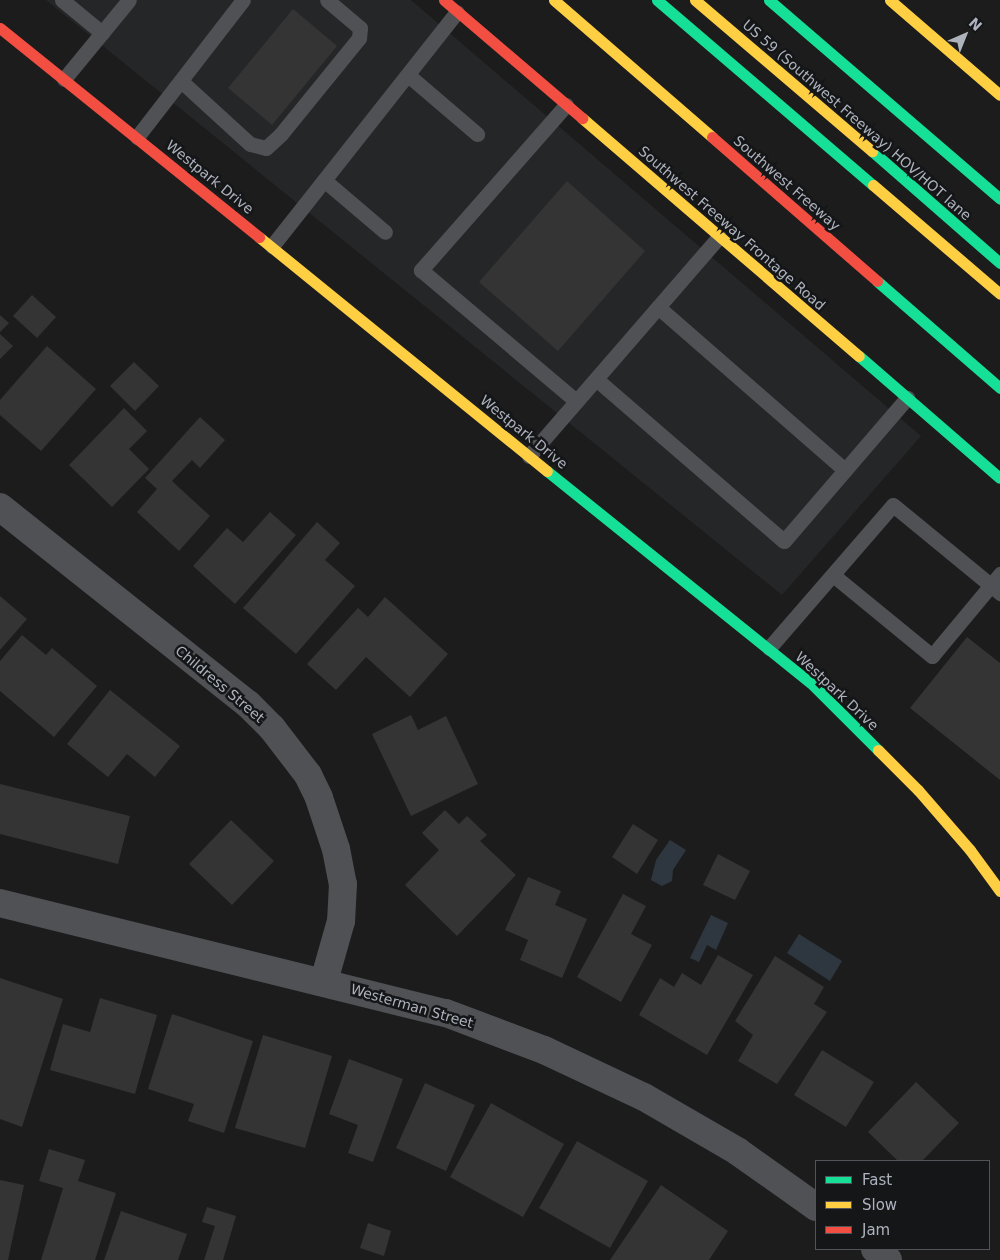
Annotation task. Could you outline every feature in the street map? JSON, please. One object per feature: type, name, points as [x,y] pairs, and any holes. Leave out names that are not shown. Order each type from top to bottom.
[{"type":"main road","name":"Southwest Freeway Frontage Road","points":[[444,0],[1000,478]]},
{"type":"main road","name":"Southwest Freeway","points":[[554,0],[1000,388]]},
{"type":"main road","points":[[657,0],[1000,294]]},
{"type":"main road","name":"US 59 (Southwest Freeway) HOV/HOT lane","points":[[695,0],[1000,263]]},
{"type":"main road","points":[[769,0],[1000,199]]},
{"type":"main road","points":[[890,0],[1000,95]]},
{"type":"main road","name":"Westpark Drive","points":[[0,28],[814,686],[918,790],[970,850],[1000,891]]},
{"type":"street","name":"Childress Street","points":[[0,507],[248,704],[272,728],[308,775],[320,798],[336,848],[342,884],[341,921],[324,981]]},
{"type":"street","name":"Westerman Street","points":[[0,903],[324,981],[446,1013],[544,1050],[644,1097],[737,1151],[815,1206]]},
{"type":"street","points":[[876,1250],[888,1260]]},
{"type":"lane","points":[[62,0],[102,33]]},
{"type":"lane","points":[[64,79],[129,0]]},
{"type":"lane","points":[[138,138],[243,0]]},
{"type":"lane","points":[[181,81],[250,144],[266,148],[282,134],[359,38],[360,28],[327,0]]},
{"type":"lane","points":[[272,246],[457,12]]},
{"type":"lane","points":[[408,75],[477,134]]},
{"type":"lane","points":[[566,105],[421,270],[576,401]]},
{"type":"lane","points":[[324,180],[385,232]]},
{"type":"lane","points":[[529,456],[719,237]]},
{"type":"lane","points":[[658,308],[845,470]]},
{"type":"lane","points":[[596,379],[784,541],[907,398]]},
{"type":"lane","points":[[769,648],[893,505],[997,584],[932,656],[833,575]]},
{"type":"shaded area","points":[[46,0],[411,0],[921,436],[782,595]]},
{"type":"shaded area","points":[[670,840],[686,850],[673,870],[672,881],[662,886],[651,880],[656,860]]},
{"type":"shaded area","points":[[711,915],[728,923],[716,950],[707,945],[699,962],[690,958]]},
{"type":"shaded area","points":[[799,934],[842,961],[830,981],[787,953]]},
{"type":"building","points":[[293,9],[337,46],[272,125],[228,88]]},
{"type":"building","points":[[567,181],[645,251],[558,351],[479,282]]},
{"type":"building","points":[[32,295],[56,317],[37,338],[13,316]]},
{"type":"building","points":[[0,315],[9,323],[0,332]]},
{"type":"building","points":[[0,334],[13,346],[0,359]]},
{"type":"building","points":[[47,346],[96,389],[41,451],[0,415],[0,400]]},
{"type":"building","points":[[134,362],[159,386],[135,411],[110,386]]},
{"type":"building","points":[[124,408],[147,431],[129,449],[149,469],[112,507],[69,465]]},
{"type":"building","points":[[200,417],[225,440],[200,468],[192,460],[172,481],[210,516],[179,551],[137,512],[157,489],[145,478]]},
{"type":"building","points":[[270,512],[296,535],[235,604],[193,566],[227,528],[243,542]]},
{"type":"building","points":[[317,522],[340,543],[325,560],[355,586],[296,654],[243,608]]},
{"type":"building","points":[[0,596],[27,619],[0,650]]},
{"type":"building","points":[[385,597],[448,654],[410,697],[366,657],[336,690],[307,664],[358,608],[368,617]]},
{"type":"building","points":[[22,635],[46,655],[52,648],[97,686],[54,737],[0,691],[0,661]]},
{"type":"building","points":[[967,637],[1000,663],[1000,780],[910,708]]},
{"type":"building","points":[[110,690],[180,746],[155,777],[127,754],[108,777],[67,744]]},
{"type":"building","points":[[411,715],[418,730],[446,716],[478,784],[411,816],[372,734]]},
{"type":"building","points":[[0,784],[130,816],[118,864],[0,834]]},
{"type":"building","points":[[445,810],[459,824],[467,816],[487,835],[480,841],[516,875],[457,936],[405,885],[439,850],[422,833]]},
{"type":"building","points":[[231,820],[274,861],[232,905],[189,864]]},
{"type":"building","points":[[633,824],[658,840],[637,874],[612,857]]},
{"type":"building","points":[[718,854],[750,871],[735,900],[703,885]]},
{"type":"building","points":[[528,877],[561,891],[555,905],[587,919],[562,978],[520,960],[528,940],[505,930]]},
{"type":"building","points":[[623,894],[646,906],[631,934],[652,945],[621,1002],[577,977]]},
{"type":"building","points":[[718,955],[753,975],[707,1055],[639,1015],[660,978],[674,987],[682,973],[701,985]]},
{"type":"building","points":[[775,956],[824,987],[814,1004],[827,1012],[777,1084],[738,1061],[753,1035],[735,1021]]},
{"type":"building","points":[[0,978],[63,999],[22,1127],[0,1119]]},
{"type":"building","points":[[100,998],[157,1015],[135,1094],[50,1070],[63,1024],[90,1032]]},
{"type":"building","points":[[172,1014],[253,1041],[224,1133],[188,1121],[194,1104],[148,1089]]},
{"type":"building","points":[[263,1035],[332,1056],[305,1148],[235,1128]]},
{"type":"building","points":[[822,1050],[874,1082],[846,1127],[794,1095]]},
{"type":"building","points":[[349,1059],[403,1079],[373,1162],[348,1153],[358,1125],[329,1114]]},
{"type":"building","points":[[916,1082],[959,1123],[923,1160],[897,1160],[868,1132]]},
{"type":"building","points":[[425,1083],[475,1105],[446,1171],[396,1148]]},
{"type":"building","points":[[491,1103],[564,1144],[523,1217],[450,1177]]},
{"type":"building","points":[[577,1141],[648,1181],[610,1248],[539,1208]]},
{"type":"building","points":[[49,1149],[85,1160],[78,1181],[116,1193],[95,1260],[41,1260],[63,1188],[39,1181]]},
{"type":"building","points":[[0,1180],[24,1185],[8,1260],[0,1260]]},
{"type":"building","points":[[661,1185],[728,1231],[709,1260],[610,1260]]},
{"type":"building","points":[[207,1207],[236,1216],[223,1260],[204,1260],[215,1226],[202,1222]]},
{"type":"building","points":[[121,1211],[187,1234],[178,1260],[104,1260]]},
{"type":"building","points":[[368,1223],[391,1231],[384,1256],[360,1248]]},
{"type":"traffic: fast","points":[[657,0],[873,185]]},
{"type":"traffic: fast","points":[[769,0],[1000,199]]},
{"type":"traffic: fast","points":[[872,151],[1000,263]]},
{"type":"traffic: fast","points":[[877,281],[1000,388]]},
{"type":"traffic: fast","points":[[859,356],[1000,478]]},
{"type":"traffic: fast","points":[[547,471],[814,686],[878,750]]},
{"type":"traffic: slow","points":[[554,0],[712,137]]},
{"type":"traffic: slow","points":[[695,0],[872,151]]},
{"type":"traffic: slow","points":[[890,0],[1000,95]]},
{"type":"traffic: slow","points":[[582,118],[859,356]]},
{"type":"traffic: slow","points":[[873,185],[1000,294]]},
{"type":"traffic: slow","points":[[259,237],[547,471]]},
{"type":"traffic: slow","points":[[878,750],[918,790],[970,850],[1000,891]]},
{"type":"traffic: jam","points":[[444,0],[582,118]]},
{"type":"traffic: jam","points":[[0,28],[259,237]]},
{"type":"traffic: jam","points":[[712,137],[877,281]]}]
